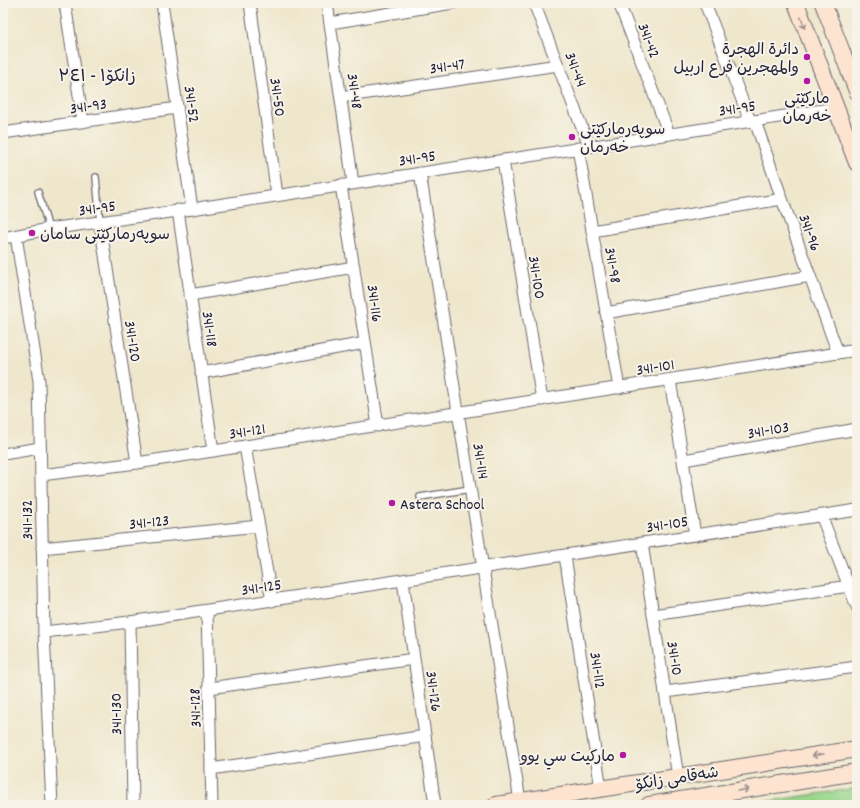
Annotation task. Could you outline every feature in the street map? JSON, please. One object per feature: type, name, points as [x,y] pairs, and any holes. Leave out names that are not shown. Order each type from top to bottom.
[{"type":"main road","points":[[796,3],[857,163]]},
{"type":"main road","points":[[823,3],[857,92]]},
{"type":"main road","points":[[811,43],[835,35]]},
{"type":"main road","name":"شەقامی زانکۆ","points":[[496,805],[857,749]]},
{"type":"main road","name":"شەقامی زانکۆ","points":[[654,805],[857,772]]},
{"type":"street","points":[[65,3],[83,122]]},
{"type":"street","name":"341-52","points":[[162,3],[192,209]]},
{"type":"street","name":"341-50","points":[[250,3],[277,195]]},
{"type":"street","name":"341-48","points":[[327,3],[353,183]]},
{"type":"street","points":[[330,23],[453,3]]},
{"type":"street","name":"341-44","points":[[534,3],[589,146]]},
{"type":"street","name":"341-42","points":[[619,3],[669,134]]},
{"type":"street","name":"341-96","points":[[705,3],[753,121],[838,353]]},
{"type":"street","name":"341-47","points":[[340,97],[558,65]]},
{"type":"street","name":"341-93","points":[[3,133],[177,108]]},
{"type":"street","name":"341-95","points":[[3,238],[49,229],[192,209],[836,108]]},
{"type":"street","name":"341-98","points":[[578,148],[619,388]]},
{"type":"street","name":"341-100","points":[[503,160],[542,400]]},
{"type":"street","name":"341-114","points":[[420,173],[520,802]]},
{"type":"street","name":"341-116","points":[[341,185],[378,426]]},
{"type":"street","points":[[592,231],[782,200]]},
{"type":"street","name":"341-118","points":[[178,210],[213,451]]},
{"type":"street","name":"341-120","points":[[100,223],[137,463]]},
{"type":"street","name":"341-132","points":[[16,236],[39,381],[44,632],[52,805]]},
{"type":"street","points":[[190,295],[354,266]]},
{"type":"street","points":[[606,313],[810,276]]},
{"type":"street","points":[[201,373],[365,343]]},
{"type":"street","name":"341-101","points":[[458,413],[857,350]]},
{"type":"street","points":[[670,380],[695,535]]},
{"type":"street","name":"341-121","points":[[41,475],[137,463],[458,413]]},
{"type":"street","name":"341-103","points":[[684,460],[857,429]]},
{"type":"street","points":[[246,446],[272,601]]},
{"type":"street","points":[[3,454],[40,448]]},
{"type":"street","name":"341-105","points":[[483,568],[857,510]]},
{"type":"street","points":[[821,515],[857,607]]},
{"type":"street","name":"341-123","points":[[42,548],[259,526]]},
{"type":"street","name":"341-10","points":[[642,544],[678,777]]},
{"type":"street","name":"341-112","points":[[565,556],[601,789]]},
{"type":"street","name":"341-125","points":[[44,632],[207,611],[483,568]]},
{"type":"street","name":"341-126","points":[[402,581],[435,805]]},
{"type":"street","points":[[653,615],[849,586]]},
{"type":"street","name":"341-128","points":[[207,611],[212,805]]},
{"type":"street","name":"341-130","points":[[130,622],[133,805]]},
{"type":"street","points":[[209,688],[414,659]]},
{"type":"street","points":[[665,692],[857,667]]},
{"type":"street","points":[[211,769],[425,736]]},
{"type":"lane","points":[[96,177],[100,223]]},
{"type":"lane","points":[[38,192],[49,229]]},
{"type":"lane","points":[[420,498],[470,489]]},
{"type":"path","points":[[844,805],[857,803]]},
{"type":"green space","points":[[857,788],[857,805],[742,805],[748,804]]},
{"type":"place","name":"دائرة الهجرة والمهجرين فرع اربيل","points":[[807,57]]},
{"type":"place","name":"مارکێتی خەرمان","points":[[807,81]]},
{"type":"place","name":"سوپەرمارکێتی خەرمان","points":[[572,137]]},
{"type":"place","name":"سوپەرمارکێتی سامان","points":[[32,233]]},
{"type":"place","name":"Astera School","points":[[392,503]]},
{"type":"place","name":"ماركيت سي يوو","points":[[623,755]]},
{"type":"district","name":"زانکۆ١ - ٣٤١","points":[[97,75]]}]
